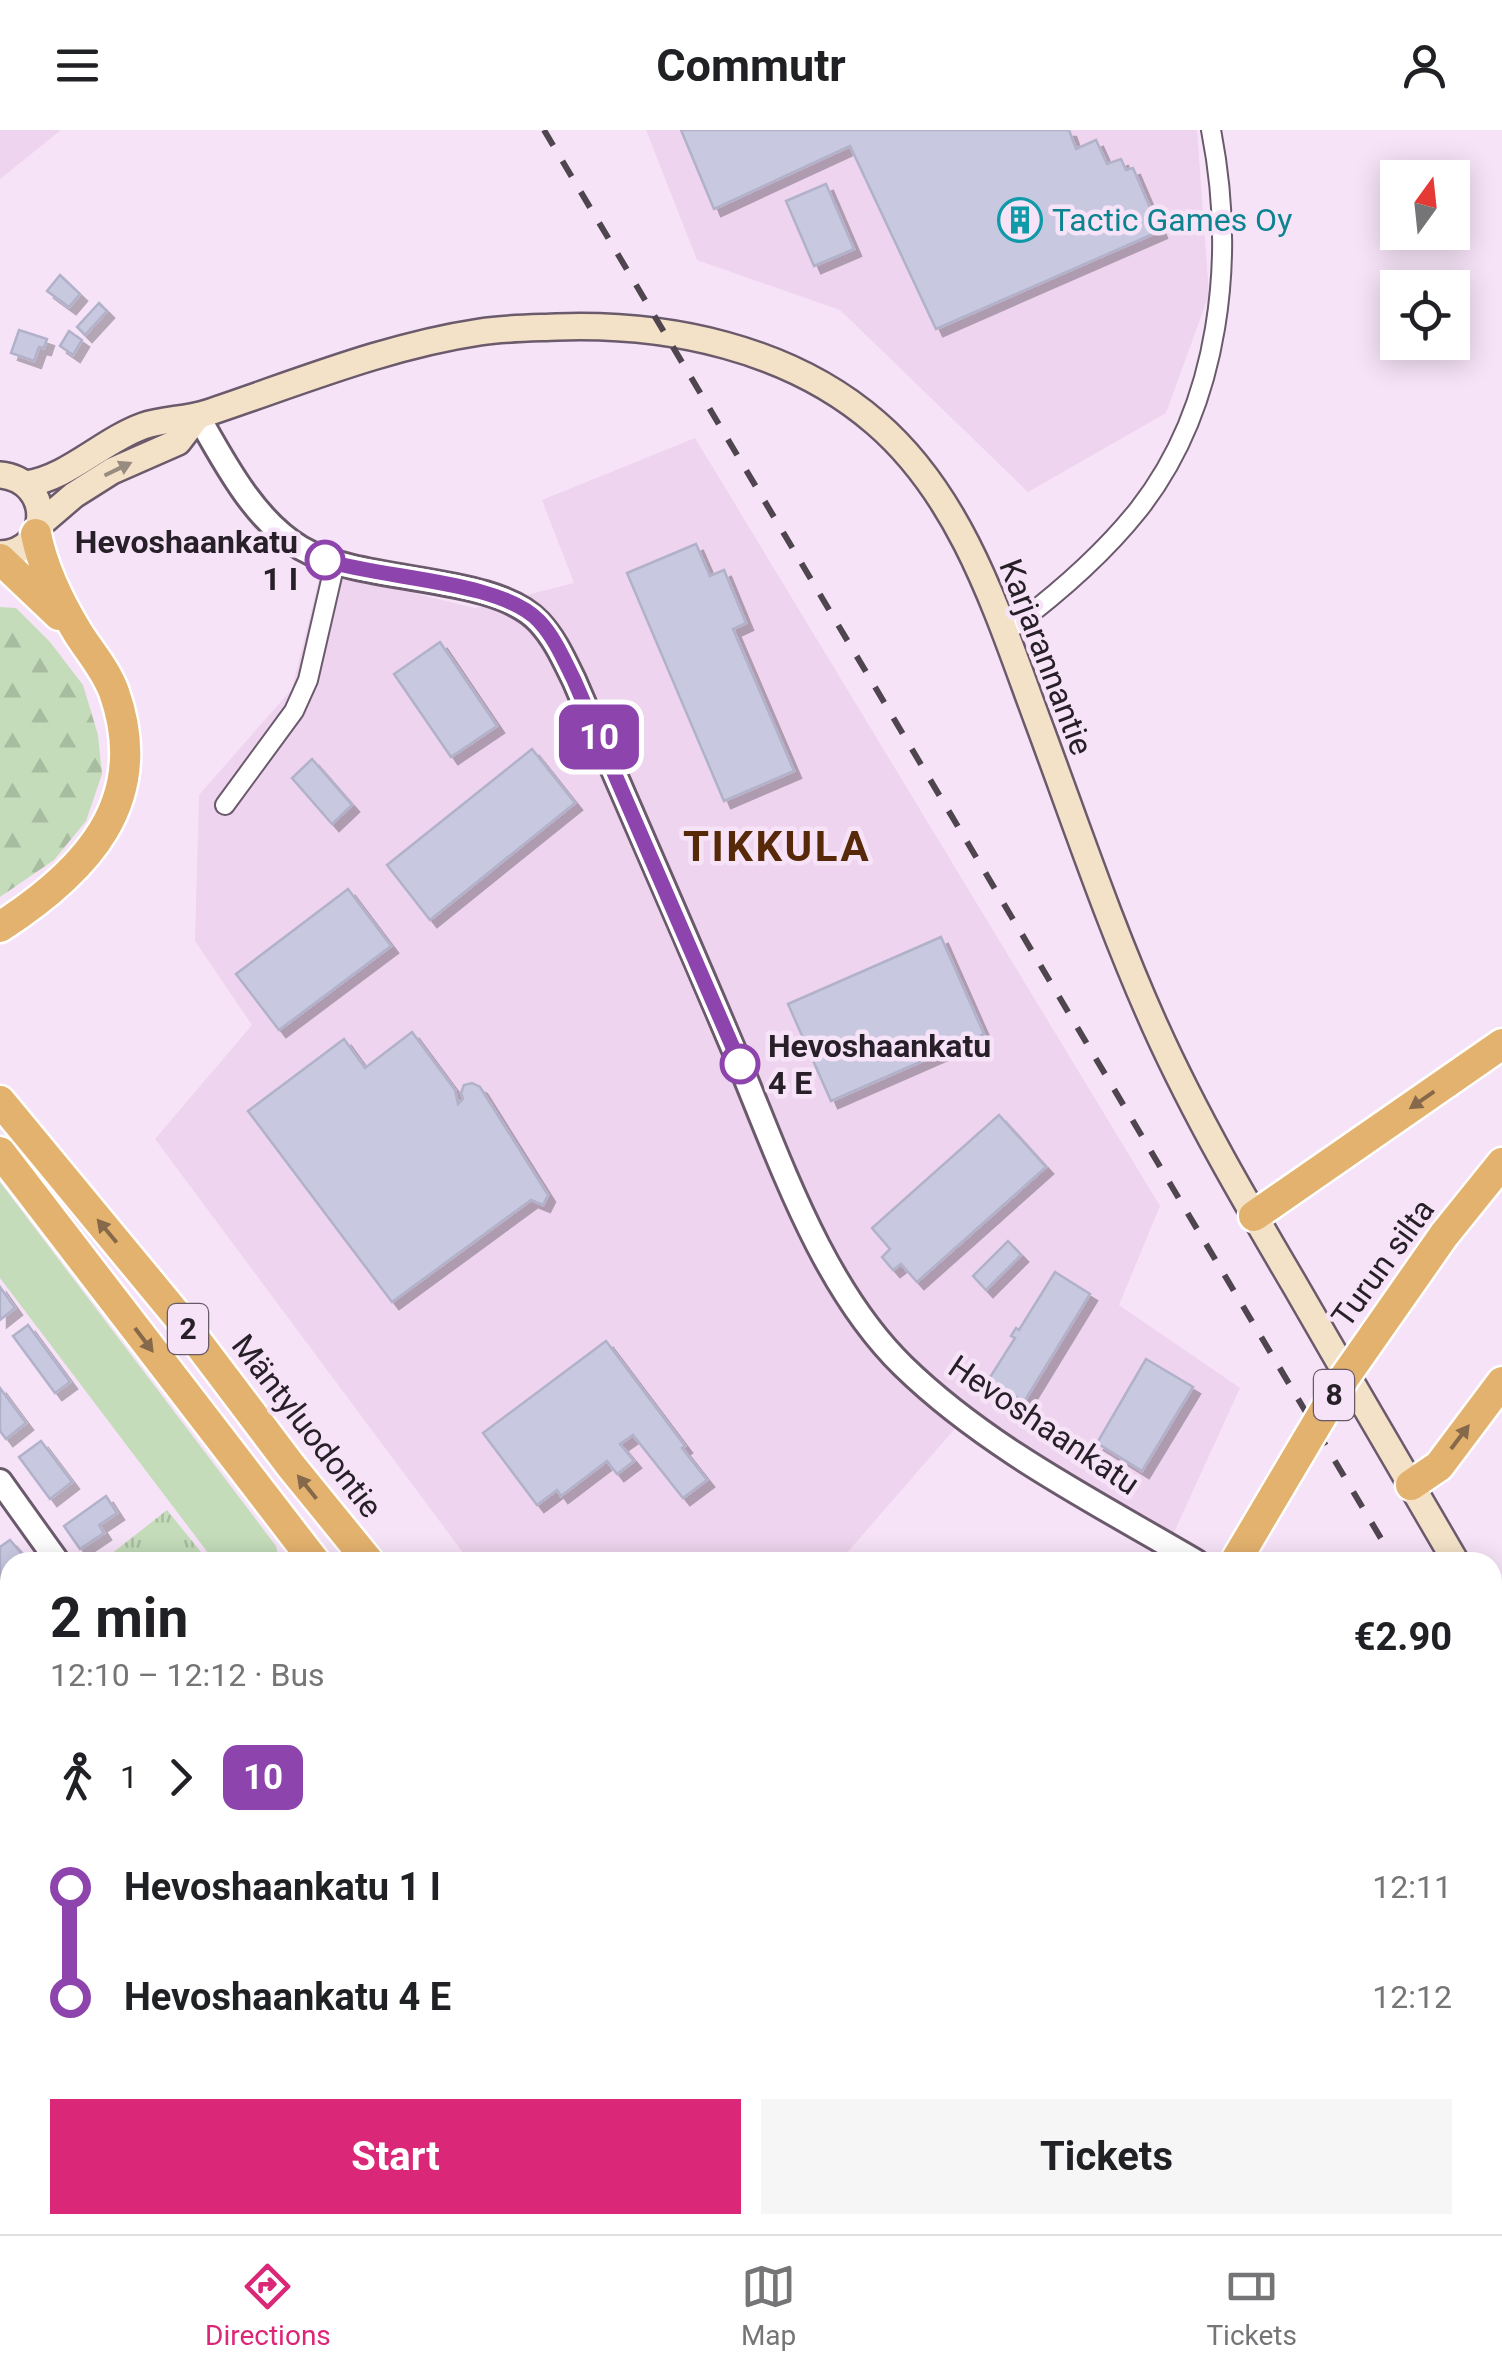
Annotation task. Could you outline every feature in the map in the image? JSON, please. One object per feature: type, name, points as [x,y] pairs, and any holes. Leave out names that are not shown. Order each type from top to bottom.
[{"type":"highway","points":[[0,927],[76,869],[97,843],[112,816],[124,754],[114,691],[47,575],[38,529]]},
{"type":"highway","points":[[0,557],[78,632]]},
{"type":"highway","points":[[0,946],[32,906]]},
{"type":"highway","points":[[1254,1216],[1502,1044]]},
{"type":"highway","name":"Mäntyluodontie","points":[[0,1101],[180,1318],[361,1552]]},
{"type":"highway","name":"2","points":[[0,1152],[307,1552]]},
{"type":"highway","name":"Turun silta","points":[[1241,1552],[1344,1378],[1444,1235],[1502,1162]]},
{"type":"highway","points":[[1412,1486],[1439,1466],[1502,1382]]},
{"type":"main road","name":"Karjarannantie","points":[[9,476],[45,481],[116,437],[149,424],[198,416],[370,357],[481,332],[612,328],[715,343],[806,375],[878,425],[940,496],[967,543],[1153,1022],[1197,1115],[1450,1552]]},
{"type":"main road","name":"Karjarannantie","points":[[0,557],[26,546],[74,495],[112,471],[178,442],[198,416]]},
{"type":"main road","points":[[9,476],[40,508],[38,529]]},
{"type":"street","points":[[1005,633],[1080,572],[1140,508],[1178,445],[1199,394],[1220,300],[1219,194],[1212,130]]},
{"type":"street","name":"Hevoshaankatu","points":[[198,416],[224,461],[276,529],[299,547],[335,563],[489,594],[537,618],[574,680],[791,1184],[846,1294],[900,1364],[965,1418],[1181,1552]]},
{"type":"street","points":[[224,804],[294,712],[308,680],[335,563]]},
{"type":"street","points":[[0,1481],[51,1552]]},
{"type":"shaded area","points":[[0,130],[61,130],[0,179]]},
{"type":"shaded area","points":[[646,130],[1197,130],[1209,295],[1166,413],[1028,492],[840,310],[697,260]]},
{"type":"shaded area","points":[[695,438],[1160,1206],[1119,1305],[1240,1388],[1171,1539],[972,1409],[848,1552],[463,1552],[155,1139],[252,1025],[195,941],[199,795],[292,689],[321,571],[475,608],[574,583],[542,500]]},
{"type":"green space","points":[[0,607],[16,608],[50,642],[83,685],[98,735],[102,774],[86,821],[54,860],[0,897]]},
{"type":"green space","points":[[0,1182],[278,1552],[207,1552],[0,1278]]},
{"type":"green space","points":[[167,1510],[201,1552],[114,1552]]},
{"type":"building","name":"Tactic Games Oy","points":[[681,130],[1069,130],[1076,149],[1096,140],[1107,164],[1121,159],[1126,170],[1133,168],[1160,231],[936,329],[850,146],[714,209]]},
{"type":"building","points":[[826,184],[854,249],[814,266],[786,201]]},
{"type":"building","points":[[60,275],[80,294],[69,307],[47,291]]},
{"type":"building","points":[[99,303],[107,311],[85,335],[77,327]]},
{"type":"building","points":[[19,330],[47,339],[34,361],[11,353]]},
{"type":"building","points":[[69,331],[82,340],[73,355],[60,346]]},
{"type":"building","points":[[696,544],[710,576],[724,570],[746,623],[733,629],[794,771],[724,801],[627,573]]},
{"type":"building","points":[[440,642],[497,726],[451,757],[394,674]]},
{"type":"building","points":[[532,749],[575,803],[430,920],[387,865]]},
{"type":"building","points":[[312,759],[352,805],[332,824],[292,778]]},
{"type":"building","points":[[348,889],[391,946],[279,1030],[236,974]]},
{"type":"building","points":[[941,937],[984,1034],[831,1101],[788,1004]]},
{"type":"building","points":[[412,1032],[455,1090],[458,1104],[463,1099],[464,1085],[480,1087],[548,1195],[543,1205],[531,1200],[392,1302],[248,1111],[344,1039],[365,1068]]},
{"type":"building","points":[[999,1115],[1046,1167],[917,1282],[901,1264],[893,1270],[882,1257],[890,1249],[872,1228]]},
{"type":"building","points":[[1008,1241],[1021,1255],[986,1290],[973,1276]]},
{"type":"building","points":[[1055,1272],[1090,1294],[1024,1402],[989,1379],[1015,1338],[1011,1336],[1016,1328],[1019,1330]]},
{"type":"building","points":[[0,1287],[15,1308],[0,1320]]},
{"type":"building","points":[[28,1325],[70,1382],[55,1393],[13,1336]]},
{"type":"building","points":[[606,1341],[707,1480],[683,1498],[633,1435],[620,1444],[634,1461],[617,1474],[607,1461],[561,1496],[557,1490],[537,1505],[483,1433]]},
{"type":"building","points":[[1146,1359],[1193,1387],[1142,1471],[1097,1443]]},
{"type":"building","points":[[0,1388],[26,1423],[6,1439],[0,1431]]},
{"type":"building","points":[[41,1441],[72,1482],[50,1499],[19,1457]]},
{"type":"building","points":[[106,1496],[117,1513],[99,1525],[104,1533],[80,1549],[64,1526]]},
{"type":"building","points":[[10,1540],[20,1552],[0,1552],[0,1547]]},
{"type":"railway","points":[[544,130],[1389,1552]]},
{"type":"bus line","name":"10","points":[[325,560],[489,594],[537,618],[574,680],[740,1064]]},
{"type":"place","name":"Tactic Games Oy","points":[[1020,220]]},
{"type":"place","name":"Hevoshaankatu 1 I","points":[[325,560]]},
{"type":"place","name":"Hevoshaankatu 4 E","points":[[740,1064]]},
{"type":"district","name":"TIKKULA","points":[[777,846]]}]
